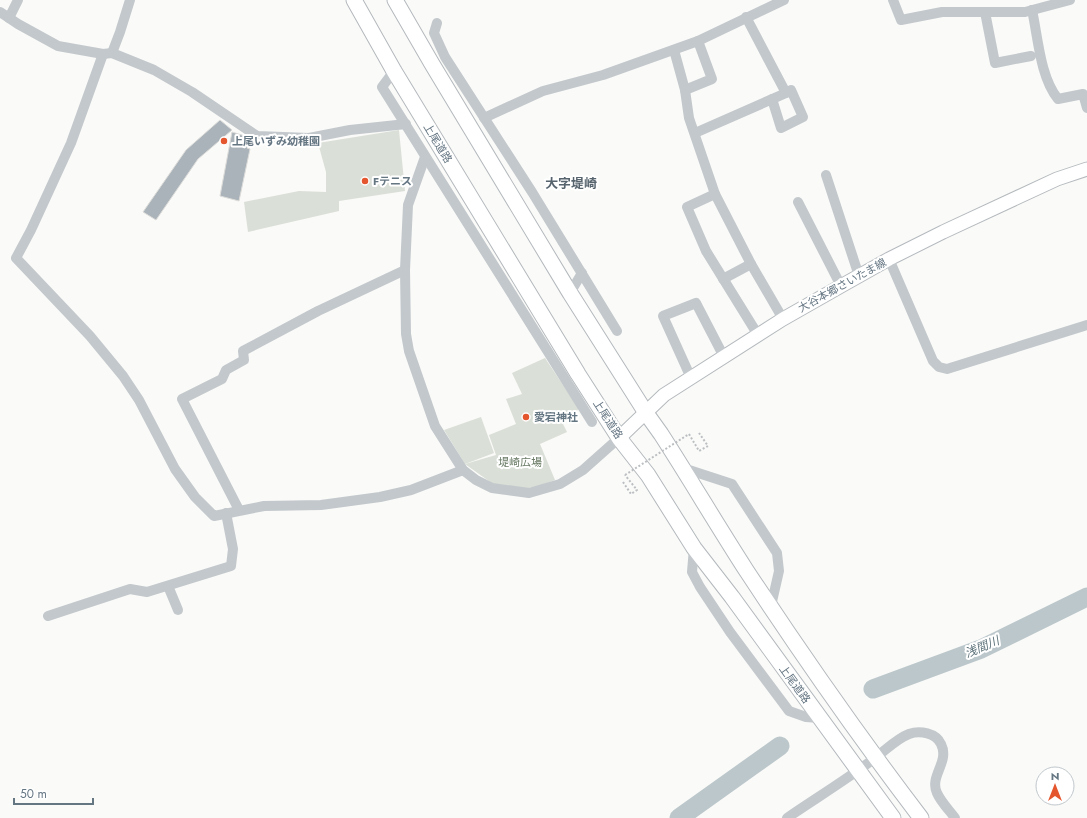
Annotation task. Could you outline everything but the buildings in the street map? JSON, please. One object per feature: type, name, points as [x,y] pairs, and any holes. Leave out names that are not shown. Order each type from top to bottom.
[{"type":"highway","name":"上尾道路","points":[[354,0],[394,71],[578,374],[619,438],[648,475],[694,548],[732,597],[893,818]]},
{"type":"highway","points":[[395,0],[438,60],[570,293],[746,569],[875,758],[921,818]]},
{"type":"main road","name":"大谷本郷さいたま線","points":[[619,438],[664,395],[783,319],[889,259],[943,232],[1057,179],[1087,168]]},
{"type":"street","points":[[9,18],[18,0]]},
{"type":"street","points":[[130,0],[120,32],[107,53],[71,143],[31,230],[16,258],[90,336],[123,376],[139,400],[175,469],[195,497],[214,516],[264,506],[321,505],[380,497],[411,490],[463,470]]},
{"type":"street","points":[[484,118],[543,91],[603,75],[698,41],[784,0]]},
{"type":"street","points":[[893,0],[901,20],[942,12],[1025,12],[1067,0]]},
{"type":"street","points":[[1032,10],[1045,76],[1052,91],[1058,99],[1083,94],[1087,108]]},
{"type":"street","points":[[0,12],[58,46],[107,53],[154,70],[192,92],[257,136],[309,138],[350,130],[406,124]]},
{"type":"street","points":[[985,12],[996,63],[1031,56]]},
{"type":"street","points":[[746,17],[786,92]]},
{"type":"street","points":[[437,23],[434,33],[438,60],[484,118],[532,192],[617,330]]},
{"type":"street","points":[[685,90],[712,79],[698,41]]},
{"type":"street","points":[[674,50],[685,90],[689,118],[696,133],[715,194],[751,264],[783,319]]},
{"type":"street","points":[[394,71],[382,87],[563,378],[592,422]]},
{"type":"street","points":[[696,133],[791,90],[803,117],[781,128],[772,99]]},
{"type":"street","points":[[425,157],[408,205],[405,270],[406,334],[409,351],[435,426],[463,470],[476,480],[492,488],[529,493],[560,484],[583,470],[619,438]]},
{"type":"street","points":[[826,174],[859,276]]},
{"type":"street","points":[[715,194],[687,207],[706,251],[758,335]]},
{"type":"street","points":[[798,202],[841,286]]},
{"type":"street","points":[[889,259],[934,361],[939,367],[947,369],[1087,325]]},
{"type":"street","points":[[723,279],[751,264]]},
{"type":"street","points":[[239,510],[182,399],[222,380],[226,370],[244,360],[243,351],[318,311],[405,270]]},
{"type":"street","points":[[570,293],[582,273]]},
{"type":"street","points":[[691,378],[663,316],[696,303],[724,357]]},
{"type":"street","points":[[563,378],[578,374]]},
{"type":"street","points":[[683,468],[732,484],[777,553],[780,571],[771,606]]},
{"type":"street","points":[[48,616],[130,589],[147,592],[231,566],[234,549],[226,513]]},
{"type":"street","points":[[694,548],[692,572],[700,587],[730,632],[789,711],[806,718],[819,718]]},
{"type":"street","points":[[168,586],[178,610]]},
{"type":"street","points":[[787,818],[875,758],[896,741],[910,733],[921,732],[932,735],[941,743],[944,754],[942,765],[936,776],[936,792],[954,818]]},
{"type":"path","points":[[623,482],[631,494],[637,490],[626,475],[689,434],[699,451],[708,446],[699,433]]},
{"type":"green space","name":"Fテニス","points":[[399,130],[405,191],[339,201],[339,211],[248,232],[244,202],[299,191],[326,192],[326,172],[318,143]]},
{"type":"green space","name":"堤崎広場","points":[[545,358],[579,409],[562,422],[567,432],[540,444],[555,480],[524,489],[493,484],[465,464],[496,455],[489,435],[516,424],[506,399],[522,394],[512,373]]},
{"type":"green space","points":[[481,417],[494,453],[465,464],[444,430]]},
{"type":"waterway","name":"浅間川","points":[[873,689],[981,649],[1087,597]]},
{"type":"waterway","name":"浅間川","points":[[679,818],[780,746]]},
{"type":"place","name":"上尾いずみ幼稚園","points":[[224,141]]},
{"type":"place","name":"Fテニス","points":[[365,181]]},
{"type":"place","name":"愛宕神社","points":[[526,417]]},
{"type":"district","name":"大字堤崎","points":[[571,183]]}]
